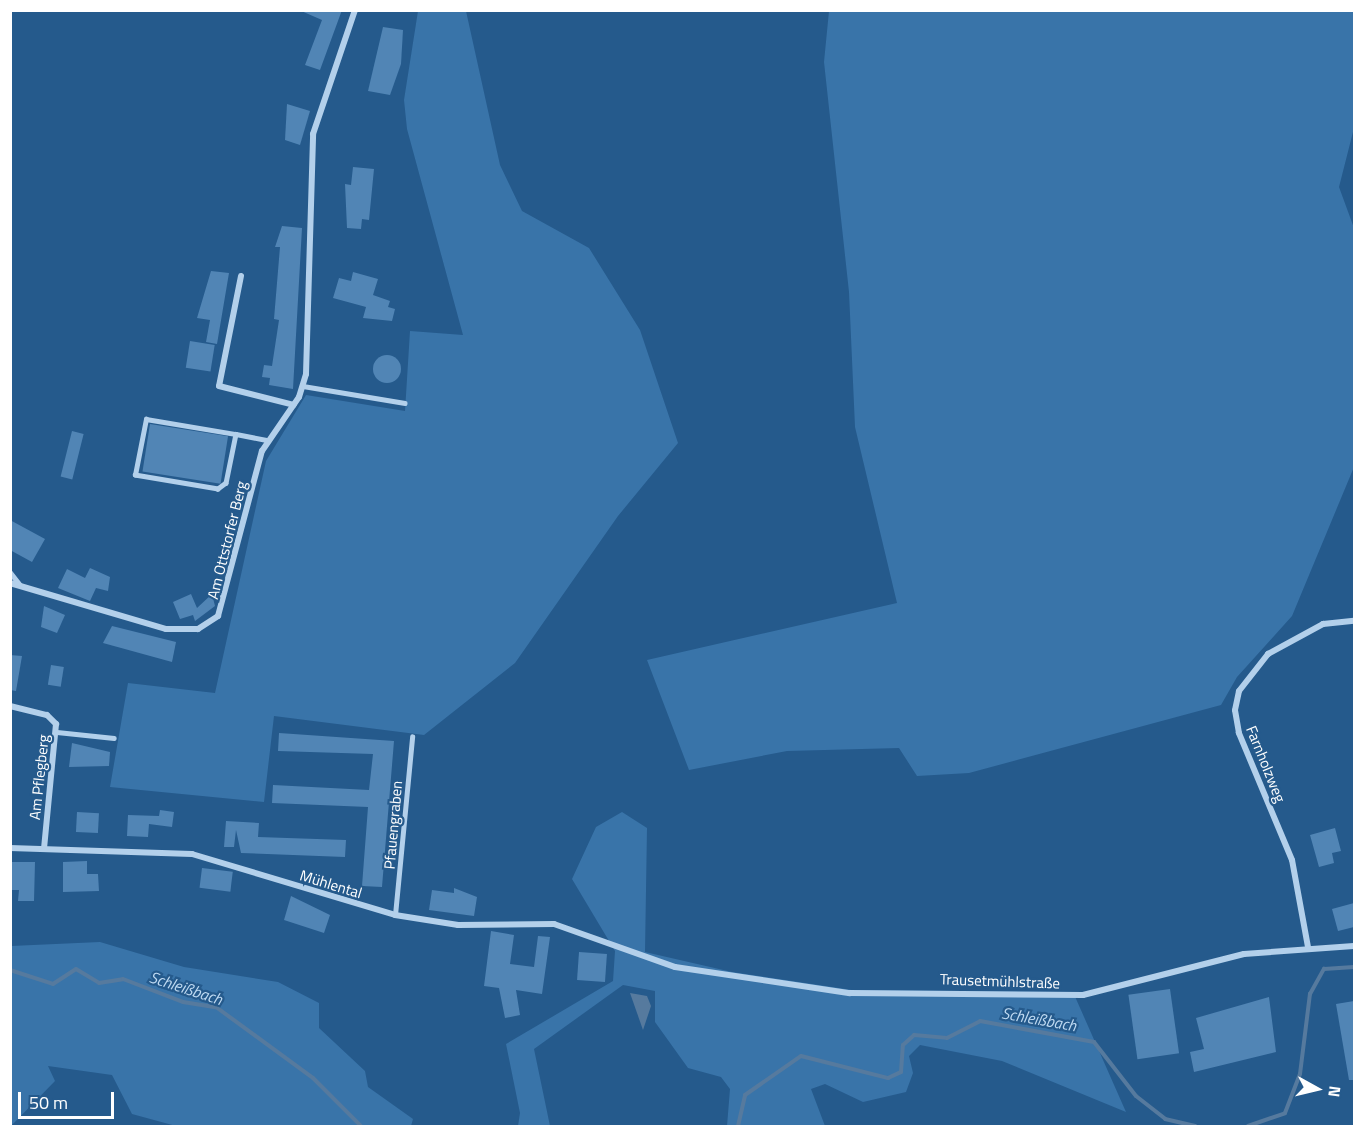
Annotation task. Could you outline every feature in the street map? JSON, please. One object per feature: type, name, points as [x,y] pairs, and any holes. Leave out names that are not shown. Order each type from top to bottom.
[{"type":"street","name":"Am Ottstorfer Berg","points":[[10,583],[166,629],[189,631],[213,622],[223,608],[267,440],[294,405],[303,386],[311,334],[313,134],[355,10]]},
{"type":"street","points":[[241,276],[219,386],[294,405]]},
{"type":"street","name":"Farnholzweg","points":[[1308,947],[1292,860],[1239,733],[1235,710],[1239,691],[1268,654],[1323,624],[1354,621]]},
{"type":"street","name":"Am Pflegberg","points":[[10,706],[47,715],[57,732],[44,848]]},
{"type":"street","name":"Mühlental","points":[[10,848],[210,857],[395,915],[458,925],[554,924],[642,957]]},
{"type":"street","name":"Trausetmühlstraße","points":[[642,957],[754,981],[850,993],[965,991],[1031,997],[1118,989],[1244,954],[1308,947],[1354,946]]},
{"type":"lane","points":[[303,386],[405,403]]},
{"type":"lane","points":[[236,434],[226,483],[218,489],[135,475],[146,418],[236,434],[267,440]]},
{"type":"lane","points":[[10,572],[20,585]]},
{"type":"lane","points":[[57,732],[114,738]]},
{"type":"lane","name":"Pfauengraben","points":[[395,915],[412,737]]},
{"type":"shaded area","points":[[418,11],[466,11],[500,165],[522,211],[589,248],[640,330],[678,443],[618,516],[515,663],[424,735],[274,716],[264,802],[110,787],[128,683],[215,693],[266,461],[306,395],[405,411],[410,331],[463,335],[407,129],[404,100]]},
{"type":"shaded area","points":[[829,11],[1354,11],[1354,128],[1339,187],[1354,228],[1354,467],[1292,616],[1237,677],[1221,705],[969,773],[917,776],[899,748],[787,751],[689,770],[647,660],[897,603],[855,427],[849,292],[824,62]]},
{"type":"shaded area","points":[[622,812],[647,828],[645,952],[732,972],[852,990],[1073,992],[1126,1112],[1002,1061],[920,1045],[909,1056],[913,1073],[906,1092],[863,1102],[825,1084],[811,1089],[825,1126],[727,1126],[730,1089],[721,1077],[688,1068],[655,1022],[655,991],[623,985],[534,1049],[550,1126],[518,1126],[520,1113],[506,1044],[613,981],[615,951],[572,879],[596,827]]},
{"type":"shaded area","points":[[100,942],[184,967],[278,982],[319,1003],[319,1028],[365,1071],[368,1087],[413,1119],[411,1126],[176,1126],[132,1114],[112,1075],[48,1066],[55,1081],[11,1126],[11,946]]},
{"type":"shaded area","points":[[630,993],[647,996],[651,1006],[643,1030]]},
{"type":"building","points":[[299,10],[342,10],[320,70],[305,65],[322,20]]},
{"type":"building","points":[[383,27],[403,30],[401,64],[390,95],[368,91]]},
{"type":"building","points":[[287,104],[310,111],[300,145],[285,140]]},
{"type":"building","points":[[353,167],[374,169],[369,220],[362,219],[361,229],[347,228],[345,184],[351,185]]},
{"type":"building","points":[[282,226],[302,228],[293,389],[269,385],[270,378],[262,377],[264,365],[272,366],[279,320],[274,319],[280,247],[275,247]]},
{"type":"building","points":[[211,271],[229,273],[217,344],[206,342],[210,320],[197,318]]},
{"type":"building","points":[[353,272],[378,279],[373,295],[390,301],[388,307],[395,309],[392,321],[363,318],[366,307],[333,298],[339,278],[351,281]]},
{"type":"building","points":[[190,341],[215,345],[210,372],[186,368]]},
{"type":"building","points":[[387,355],[397,359],[401,369],[397,379],[387,383],[377,379],[373,369],[377,359]]},
{"type":"building","points":[[150,424],[228,436],[221,484],[142,471]]},
{"type":"building","points":[[72,431],[84,434],[72,480],[61,477]]},
{"type":"building","points":[[10,520],[45,539],[32,562],[10,550]]},
{"type":"building","points":[[90,568],[110,577],[108,591],[96,588],[90,601],[58,588],[67,569],[85,578]]},
{"type":"building","points":[[191,594],[197,608],[212,594],[215,606],[195,621],[193,615],[180,619],[173,602]]},
{"type":"building","points":[[44,606],[65,615],[57,633],[41,627]]},
{"type":"building","points":[[112,626],[176,642],[172,662],[103,643]]},
{"type":"building","points":[[10,655],[22,656],[16,691],[10,690]]},
{"type":"building","points":[[51,665],[64,667],[61,687],[48,685]]},
{"type":"building","points":[[279,733],[394,741],[382,887],[362,886],[368,807],[272,803],[273,785],[369,790],[373,754],[278,751]]},
{"type":"building","points":[[72,743],[110,752],[109,766],[69,767]]},
{"type":"building","points":[[160,810],[174,812],[172,827],[149,824],[148,837],[127,836],[128,815],[159,816]]},
{"type":"building","points":[[77,812],[99,813],[98,833],[76,832]]},
{"type":"building","points":[[226,821],[259,823],[258,837],[346,840],[345,857],[241,853],[236,830],[234,847],[224,847]]},
{"type":"building","points":[[1335,828],[1341,851],[1332,853],[1334,863],[1319,867],[1310,835]]},
{"type":"building","points":[[87,861],[87,874],[98,874],[99,891],[63,892],[63,862]]},
{"type":"building","points":[[10,862],[35,862],[34,901],[18,901],[19,890],[10,890]]},
{"type":"building","points":[[202,868],[233,872],[230,892],[200,888]]},
{"type":"building","points":[[454,888],[477,897],[474,916],[429,910],[432,890],[454,893]]},
{"type":"building","points":[[291,896],[330,915],[324,933],[284,920]]},
{"type":"building","points":[[1354,903],[1354,927],[1338,931],[1332,909]]},
{"type":"building","points":[[491,931],[514,935],[510,964],[534,967],[538,936],[550,937],[542,994],[516,990],[520,1015],[505,1018],[499,988],[484,986]]},
{"type":"building","points":[[579,952],[607,954],[605,982],[577,980]]},
{"type":"building","points":[[1170,989],[1179,1053],[1137,1059],[1128,995]]},
{"type":"building","points":[[1269,997],[1276,1052],[1194,1072],[1190,1052],[1204,1049],[1196,1018]]},
{"type":"building","points":[[1354,1001],[1354,1080],[1349,1080],[1336,1004]]},
{"type":"waterway","name":"Schleißbach","points":[[1248,1126],[1285,1113],[1300,1074],[1310,994],[1324,969],[1354,967]]},
{"type":"waterway","name":"Schleißbach","points":[[10,970],[53,984],[76,969],[99,983],[123,979],[183,1002],[216,1007],[313,1078],[361,1126]]},
{"type":"waterway","name":"Schleißbach","points":[[738,1126],[745,1095],[801,1056],[888,1078],[901,1072],[903,1045],[914,1035],[947,1038],[980,1021],[1094,1042],[1136,1096],[1165,1119],[1195,1126]]}]
